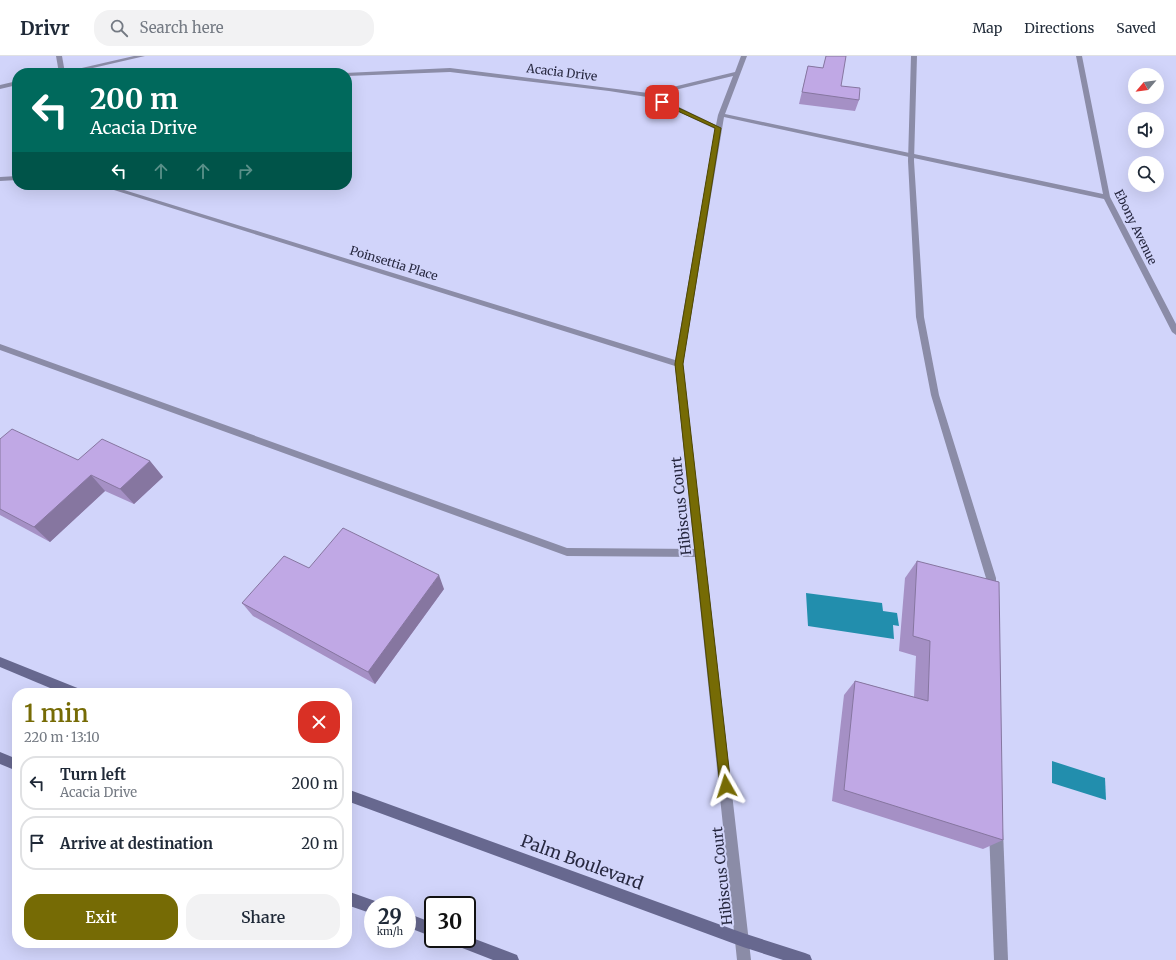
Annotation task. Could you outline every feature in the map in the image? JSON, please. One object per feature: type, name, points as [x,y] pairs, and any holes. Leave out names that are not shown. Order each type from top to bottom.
[{"type":"main road","points":[[0,662],[64,688]]},
{"type":"main road","points":[[0,758],[12,763]]},
{"type":"main road","name":"Palm Boulevard","points":[[352,797],[743,940],[804,960]]},
{"type":"main road","points":[[352,900],[364,905]]},
{"type":"main road","points":[[476,946],[512,960]]},
{"type":"street","points":[[59,56],[61,68]]},
{"type":"street","points":[[86,68],[142,56]]},
{"type":"street","name":"Hibiscus Court","points":[[744,56],[720,115],[679,364],[744,960]]},
{"type":"street","points":[[914,56],[912,155],[920,317],[935,395],[991,578],[991,601]]},
{"type":"street","name":"Ebony Avenue","points":[[1079,56],[1107,197],[1176,332]]},
{"type":"street","name":"Acacia Drive","points":[[352,74],[450,70],[609,89],[648,95],[718,128]]},
{"type":"street","points":[[648,95],[737,73]]},
{"type":"street","points":[[0,87],[12,84]]},
{"type":"street","points":[[720,115],[1107,197]]},
{"type":"street","points":[[0,179],[12,178]]},
{"type":"street","name":"Poinsettia Place","points":[[117,190],[679,364]]},
{"type":"street","points":[[0,346],[567,552],[700,553]]},
{"type":"street","points":[[996,818],[1001,960]]},
{"type":"water","points":[[806,593],[882,603],[883,611],[897,613],[899,626],[893,625],[894,639],[808,626]]},
{"type":"water","points":[[1052,761],[1105,778],[1106,800],[1052,783]]},
{"type":"building","points":[[826,56],[846,56],[841,86],[860,88],[859,100],[802,92],[808,66],[823,68]]},
{"type":"building","points":[[12,429],[78,460],[102,439],[150,461],[120,489],[91,475],[34,527],[0,509],[0,439]]},
{"type":"building","points":[[343,528],[439,575],[368,672],[242,603],[284,556],[309,568]]},
{"type":"building","points":[[917,561],[999,582],[1003,840],[844,790],[855,681],[928,701],[930,641],[913,636]]},
{"type":"route","points":[[662,102],[718,128],[679,364],[726,786]]}]
